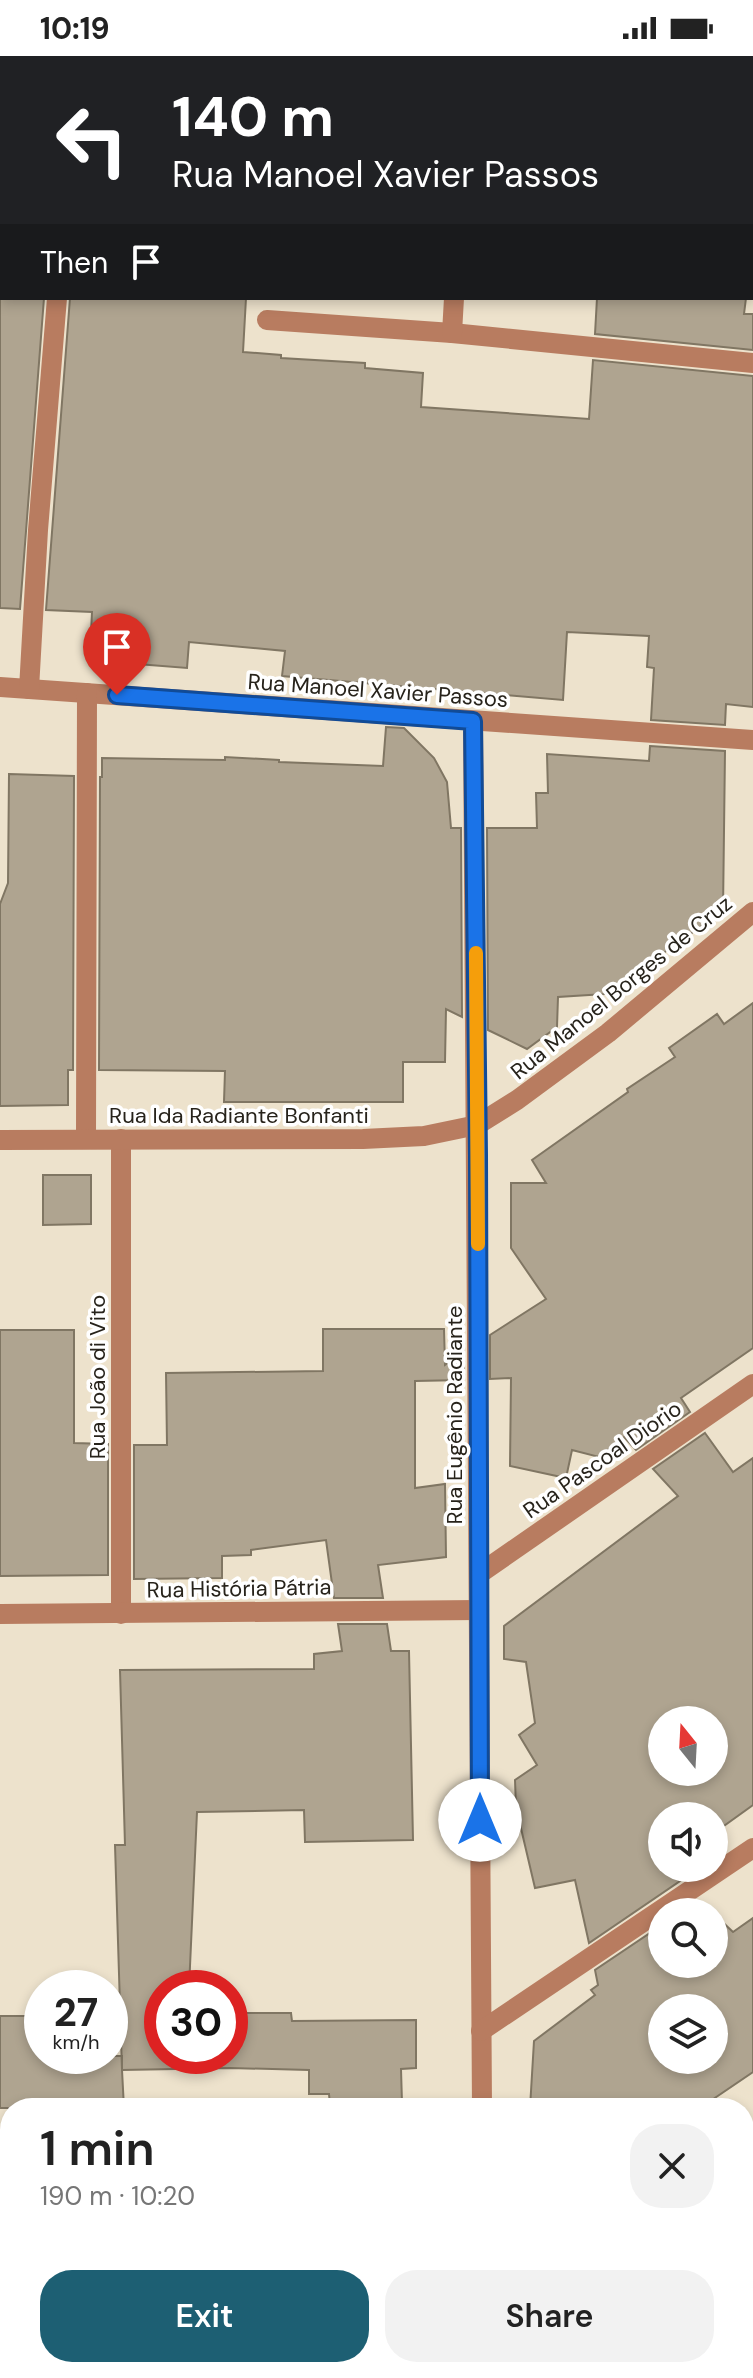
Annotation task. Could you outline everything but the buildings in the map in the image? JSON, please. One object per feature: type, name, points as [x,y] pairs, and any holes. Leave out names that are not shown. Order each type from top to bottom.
[{"type":"street","points":[[29,689],[57,300]]},
{"type":"street","points":[[452,333],[454,300]]},
{"type":"street","points":[[267,320],[452,333],[753,363]]},
{"type":"street","name":"Rua Manoel Xavier Passos","points":[[0,687],[753,740]]},
{"type":"street","points":[[86,1139],[87,693]]},
{"type":"street","name":"Rua Eugênio Radiante","points":[[473,721],[482,2098]]},
{"type":"street","name":"Rua Manoel Borges de Cruz","points":[[477,1125],[517,1100],[608,1033],[753,912]]},
{"type":"street","name":"Rua Ida Radiante Bonfanti","points":[[0,1140],[363,1139],[424,1136],[477,1125]]},
{"type":"street","name":"Rua João di Vito","points":[[121,1139],[121,1614]]},
{"type":"street","name":"Rua Pascoal Diorio","points":[[479,1574],[753,1384]]},
{"type":"street","name":"Rua História Pátria","points":[[0,1614],[479,1610]]},
{"type":"street","points":[[481,2031],[753,1848]]},
{"type":"slow traffic","points":[[476,953],[478,1244]]},
{"type":"route","points":[[117,695],[473,721],[480,1820]]}]
